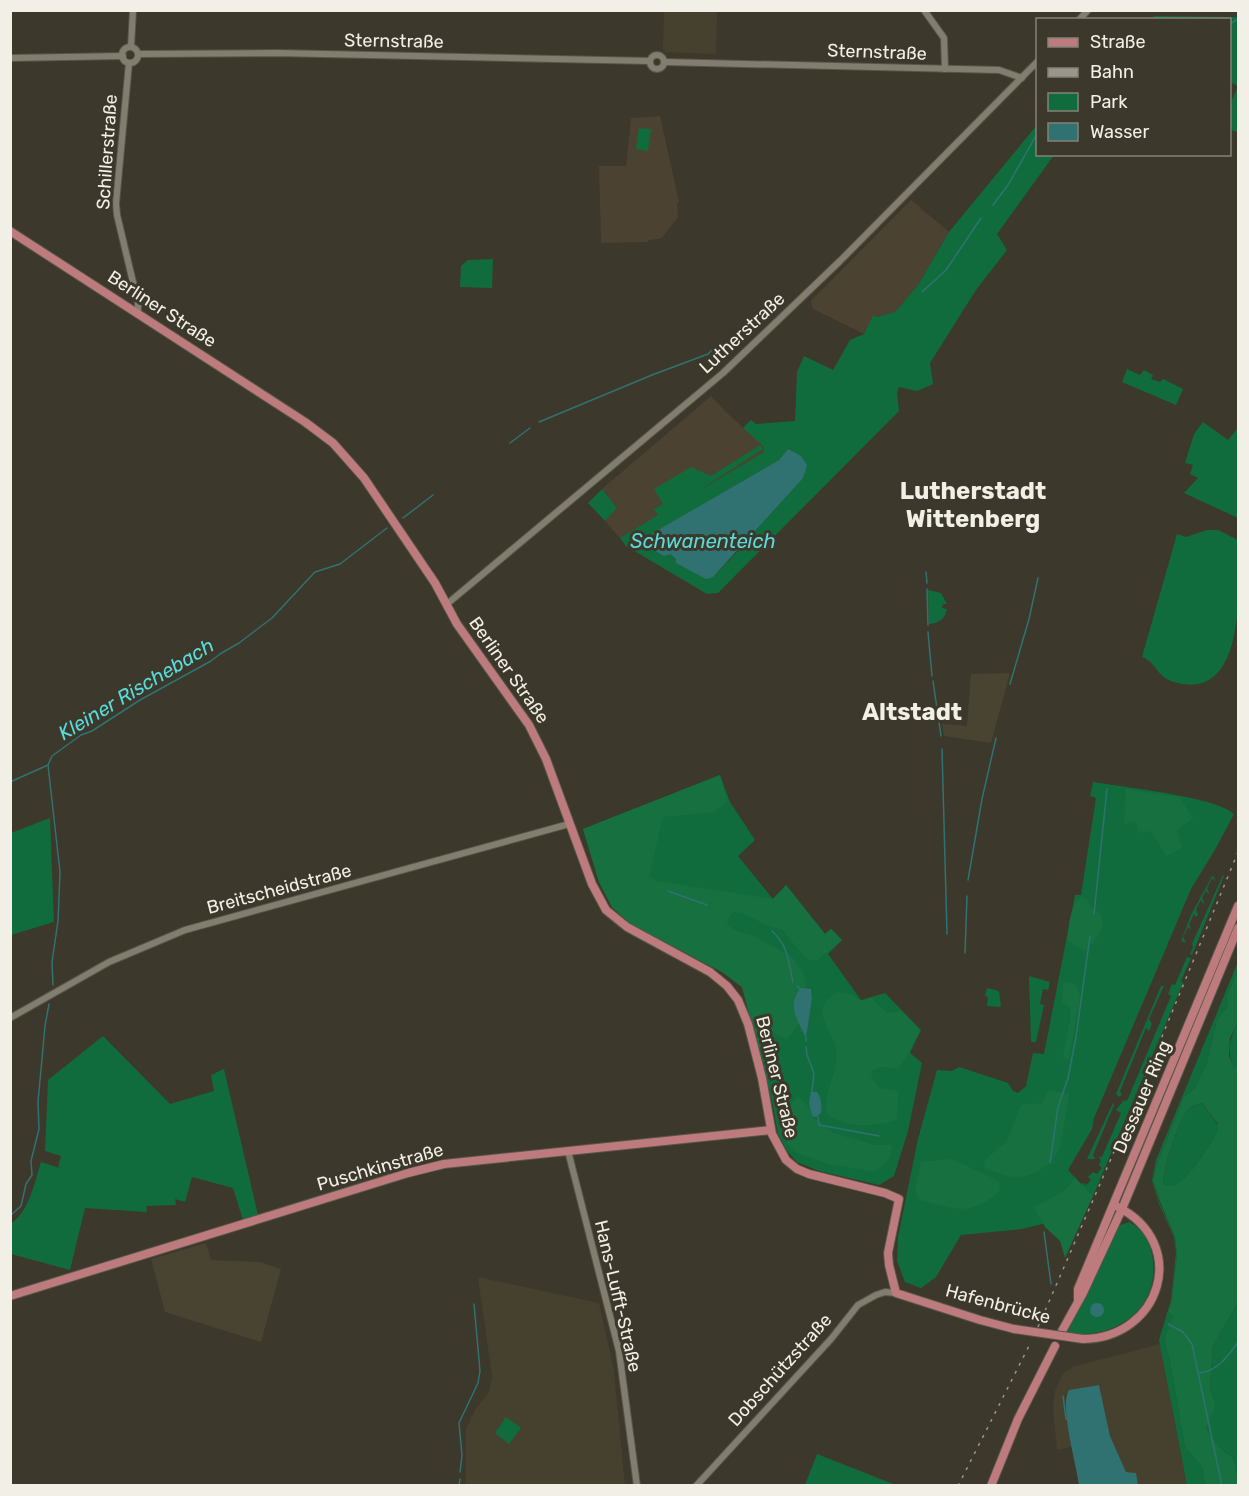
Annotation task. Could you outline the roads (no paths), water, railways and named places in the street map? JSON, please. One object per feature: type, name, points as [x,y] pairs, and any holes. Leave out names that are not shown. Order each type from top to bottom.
[{"type":"main road","name":"Berliner Straße","points":[[10,231],[305,422],[333,443],[364,478],[435,583],[457,624],[533,732],[546,759],[592,884],[602,904],[610,915],[627,927],[710,972],[728,986],[738,1000],[745,1014],[762,1078],[771,1130],[782,1155],[797,1169],[819,1177],[885,1193],[899,1199],[888,1253],[896,1293]]},
{"type":"main road","name":"Dessauer Ring","points":[[1118,1207],[1239,906]]},
{"type":"main road","name":"Dessauer Ring","points":[[1062,1330],[1078,1300],[1078,1289],[1110,1212],[1118,1207],[1239,928]]},
{"type":"main road","name":"Puschkinstraße","points":[[10,1296],[425,1169],[468,1161],[771,1130]]},
{"type":"main road","name":"Hafenbrücke","points":[[896,1293],[1014,1329],[1083,1339],[1103,1338],[1127,1328],[1138,1319],[1156,1290],[1159,1268],[1154,1243],[1141,1222],[1118,1207]]},
{"type":"main road","points":[[991,1485],[1013,1430],[1055,1346]]},
{"type":"street","points":[[131,47],[133,10]]},
{"type":"street","points":[[924,10],[942,34],[945,47],[945,69]]},
{"type":"street","points":[[123,56],[129,63],[135,61],[138,54],[131,47]]},
{"type":"street","points":[[123,56],[124,50],[131,47]]},
{"type":"street","name":"Sternstraße","points":[[138,54],[260,53],[650,61],[652,56],[657,54],[662,56],[664,62],[999,70],[1022,78]]},
{"type":"street","points":[[10,58],[123,56]]},
{"type":"street","name":"Schillerstraße","points":[[129,63],[116,203],[138,303],[138,314]]},
{"type":"street","name":"Lutherstraße","points":[[447,604],[723,373],[848,252],[1036,63]]},
{"type":"street","name":"Breitscheidstraße","points":[[10,1018],[96,968],[174,934],[569,824]]},
{"type":"street","name":"Hans-Lufft-Straße","points":[[568,1151],[617,1342],[637,1485]]},
{"type":"street","name":"Dobschützstraße","points":[[696,1485],[831,1339],[858,1305],[876,1294],[896,1293]]},
{"type":"water","name":"Schwanenteich","points":[[788,449],[801,456],[807,465],[803,478],[713,577],[706,579],[676,563],[676,559],[670,554],[664,556],[652,549],[650,541],[653,533],[779,460]]},
{"type":"water","points":[[801,988],[811,989],[812,999],[806,1038],[794,1007],[794,1001]]},
{"type":"water","points":[[811,1092],[817,1092],[821,1102],[821,1113],[816,1117],[812,1116],[809,1104]]},
{"type":"water","points":[[1094,1303],[1100,1303],[1104,1310],[1100,1317],[1094,1317],[1090,1313],[1090,1307]]},
{"type":"water","points":[[1099,1385],[1110,1436],[1126,1472],[1136,1473],[1138,1485],[1079,1485],[1067,1422],[1066,1398],[1069,1390]]},
{"type":"waterway","points":[[1231,23],[1238,19]]},
{"type":"waterway","points":[[993,205],[1008,185],[1036,136]]},
{"type":"waterway","points":[[922,292],[946,270],[981,218]]},
{"type":"waterway","name":"Kleiner Rischebach","points":[[729,342],[750,330]]},
{"type":"waterway","name":"Kleiner Rischebach","points":[[539,422],[708,354],[713,349]]},
{"type":"waterway","name":"Kleiner Rischebach","points":[[510,443],[530,428]]},
{"type":"waterway","name":"Kleiner Rischebach","points":[[403,518],[433,495]]},
{"type":"waterway","name":"Kleiner Rischebach","points":[[53,985],[52,962],[58,921],[60,872],[48,765],[52,756],[81,735],[92,731],[140,700],[239,643],[272,618],[315,572],[340,564],[387,528]]},
{"type":"waterway","name":"Kleiner Rischebach","points":[[926,572],[927,583]]},
{"type":"waterway","points":[[1010,684],[1038,578]]},
{"type":"waterway","name":"Kleiner Rischebach","points":[[927,589],[928,625]]},
{"type":"waterway","name":"Kleiner Rischebach","points":[[928,632],[932,676]]},
{"type":"waterway","name":"Kleiner Rischebach","points":[[933,681],[941,736]]},
{"type":"waterway","points":[[968,880],[982,799],[996,738]]},
{"type":"waterway","name":"Kleiner Rischebach","points":[[942,749],[947,934]]},
{"type":"waterway","points":[[10,782],[48,765]]},
{"type":"waterway","points":[[1094,914],[1107,789]]},
{"type":"waterway","points":[[668,891],[707,905]]},
{"type":"waterway","points":[[965,953],[967,896]]},
{"type":"waterway","points":[[772,931],[785,949],[793,982]]},
{"type":"waterway","points":[[1050,1163],[1058,1107],[1068,1078],[1076,1037],[1090,936]]},
{"type":"waterway","points":[[797,986],[800,989]]},
{"type":"waterway","name":"Kleiner Rischebach","points":[[10,1216],[21,1206],[26,1184],[32,1175],[31,1161],[39,1129],[38,1102],[49,1004]]},
{"type":"waterway","points":[[806,1047],[814,1073],[812,1092]]},
{"type":"waterway","points":[[818,1117],[819,1125],[879,1136]]},
{"type":"waterway","name":"Kleiner Rischebach","points":[[1044,1232],[1051,1284]]},
{"type":"waterway","points":[[460,1472],[462,1455],[459,1423],[478,1383],[480,1371],[474,1304]]},
{"type":"waterway","points":[[1168,1324],[1183,1332],[1192,1344],[1222,1486]]},
{"type":"waterway","points":[[1199,1373],[1217,1366],[1238,1342]]},
{"type":"waterway","name":"Kleiner Rischebach","points":[[1063,1396],[1066,1419],[1068,1419]]},
{"type":"waterway","points":[[459,1486],[460,1479]]},
{"type":"railway","points":[[1038,1327],[1126,1124],[1238,852]]},
{"type":"railway","points":[[958,1486],[1031,1342]]},
{"type":"district","name":"Lutherstadt Wittenberg","points":[[973,505]]},
{"type":"district","name":"Altstadt","points":[[912,712]]}]
